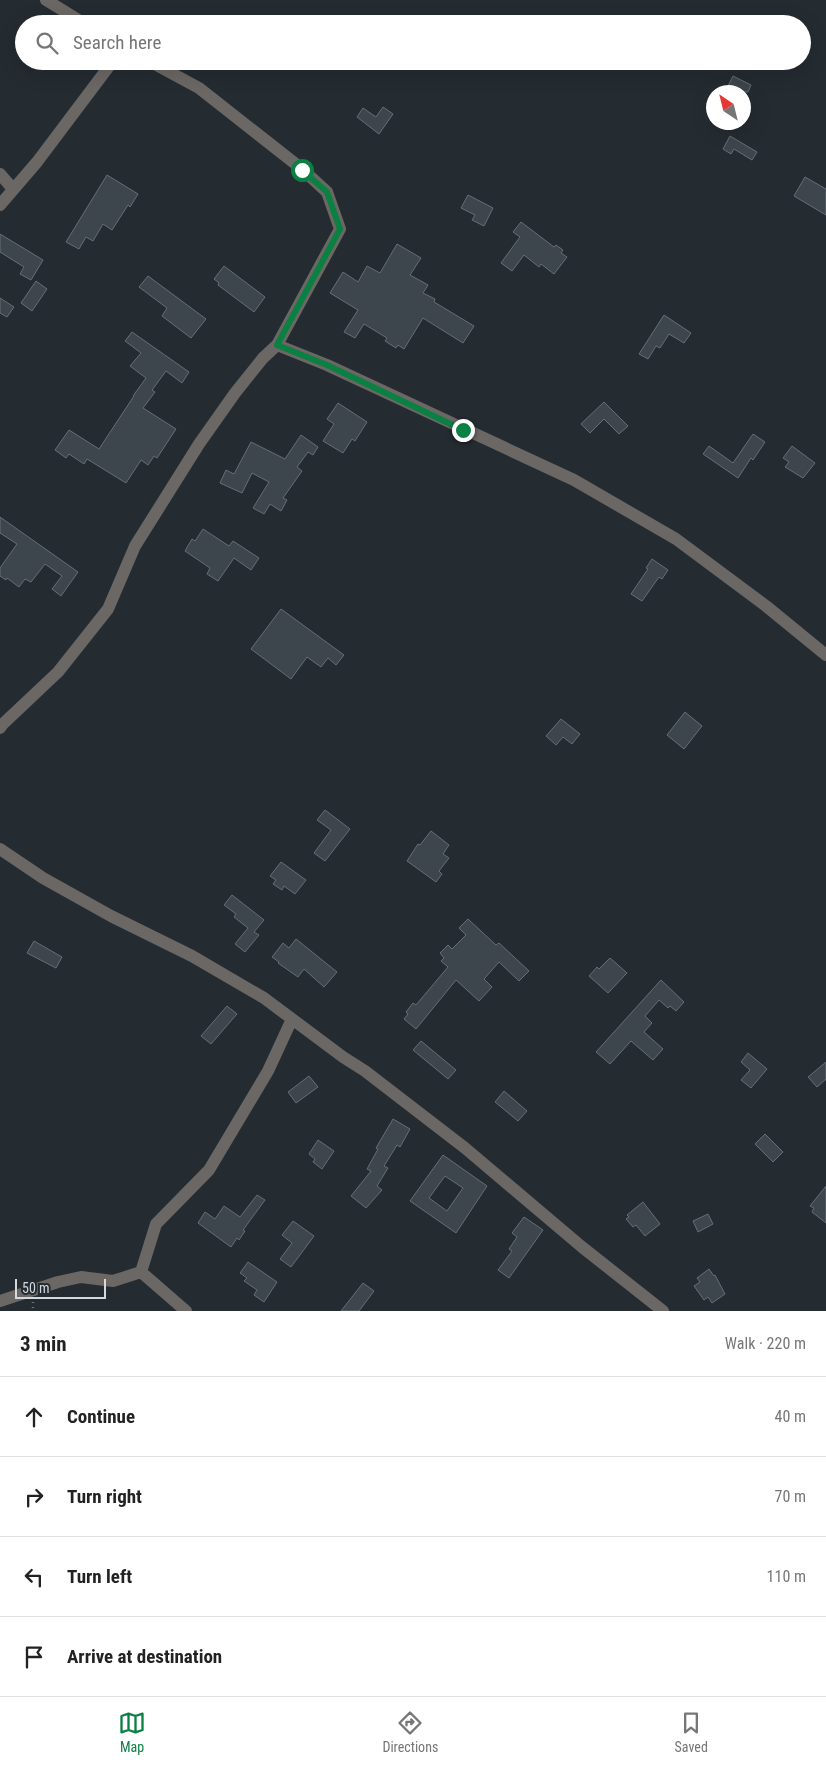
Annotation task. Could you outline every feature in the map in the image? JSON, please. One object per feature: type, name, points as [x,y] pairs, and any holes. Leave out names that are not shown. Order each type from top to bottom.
[{"type":"street","points":[[46,0],[70,15]]},
{"type":"street","points":[[0,205],[37,162],[106,70]]},
{"type":"street","points":[[1,724],[58,672],[108,609],[135,546],[199,444],[235,393],[263,358],[277,345],[340,229],[327,192],[273,145],[236,119],[199,88],[166,70]]},
{"type":"street","points":[[0,174],[13,189]]},
{"type":"street","points":[[277,345],[327,365],[463,430],[574,480],[676,539],[766,606],[826,655]]},
{"type":"street","points":[[0,848],[44,878],[111,916],[192,956],[264,998],[343,1057],[365,1070],[464,1148],[662,1311]]},
{"type":"street","points":[[141,1272],[156,1224],[210,1170],[268,1071],[292,1019]]},
{"type":"street","points":[[0,1301],[58,1282],[81,1277],[113,1281],[141,1272]]},
{"type":"street","points":[[141,1272],[186,1311]]},
{"type":"building","points":[[733,76],[751,85],[728,85]]},
{"type":"building","points":[[383,107],[393,114],[379,134],[357,117],[363,108],[376,117]]},
{"type":"building","points":[[730,136],[757,152],[752,160],[734,149],[731,154],[723,149]]},
{"type":"building","points":[[107,175],[138,194],[130,207],[128,205],[112,230],[103,224],[93,241],[86,237],[79,249],[66,242]]},
{"type":"building","points":[[805,177],[826,189],[826,215],[794,196]]},
{"type":"building","points":[[468,195],[493,208],[484,226],[472,220],[475,215],[461,208]]},
{"type":"building","points":[[521,222],[554,247],[556,245],[563,250],[561,253],[567,257],[554,274],[541,264],[539,267],[524,255],[512,271],[501,263],[520,237],[513,232]]},
{"type":"building","points":[[0,234],[43,260],[31,280],[20,274],[24,267],[0,252]]},
{"type":"building","points":[[397,244],[421,258],[410,275],[428,285],[423,293],[435,299],[434,302],[474,326],[463,343],[423,318],[404,349],[398,345],[396,348],[385,341],[387,338],[364,324],[355,338],[344,332],[358,310],[330,293],[343,272],[358,282],[367,266],[380,273]]},
{"type":"building","points":[[224,266],[265,297],[254,312],[218,285],[219,283],[214,279]]},
{"type":"building","points":[[148,276],[206,319],[191,338],[162,316],[167,308],[139,287]]},
{"type":"building","points":[[36,281],[47,289],[32,311],[21,303]]},
{"type":"building","points":[[0,298],[14,307],[7,317],[0,313]]},
{"type":"building","points":[[664,315],[691,333],[684,343],[669,334],[660,348],[656,346],[648,359],[639,354]]},
{"type":"building","points":[[132,332],[189,372],[182,383],[166,371],[152,390],[155,392],[143,408],[176,429],[157,458],[154,456],[148,465],[141,460],[126,483],[87,459],[84,464],[69,454],[66,458],[55,450],[69,430],[99,449],[146,378],[130,366],[141,353],[125,341]]},
{"type":"building","points":[[604,402],[628,426],[619,434],[604,419],[590,433],[581,424]]},
{"type":"building","points":[[338,403],[367,422],[355,441],[352,439],[343,453],[323,441],[334,424],[327,419]]},
{"type":"building","points":[[753,434],[765,442],[753,460],[751,458],[738,478],[703,454],[709,446],[733,463]]},
{"type":"building","points":[[301,435],[318,447],[313,455],[308,452],[297,467],[302,471],[283,498],[287,500],[281,511],[270,504],[264,514],[253,508],[269,482],[252,473],[242,493],[220,483],[226,470],[234,474],[251,442],[285,459]]},
{"type":"building","points":[[792,446],[815,463],[803,478],[785,467],[789,462],[783,458]]},
{"type":"building","points":[[0,517],[78,572],[61,596],[52,589],[62,576],[45,564],[31,582],[25,579],[19,587],[7,578],[6,580],[0,576],[0,568],[17,544],[0,533]]},
{"type":"building","points":[[203,529],[229,546],[233,541],[259,558],[251,570],[234,558],[218,581],[207,574],[210,568],[185,551],[192,539],[195,541]]},
{"type":"building","points":[[652,559],[668,570],[662,579],[659,577],[642,601],[631,594],[648,569],[646,568]]},
{"type":"building","points":[[281,609],[344,655],[336,665],[328,658],[321,667],[307,657],[291,679],[251,649]]},
{"type":"building","points":[[685,712],[702,726],[684,749],[667,735]]},
{"type":"building","points":[[561,719],[580,734],[572,744],[563,737],[556,745],[546,736]]},
{"type":"building","points":[[325,810],[350,829],[325,861],[314,853],[331,830],[317,820]]},
{"type":"building","points":[[431,831],[449,845],[443,854],[449,858],[439,871],[442,874],[436,882],[407,861],[418,844],[420,845]]},
{"type":"building","points":[[281,862],[306,880],[295,894],[284,886],[282,890],[273,884],[276,880],[270,876]]},
{"type":"building","points":[[232,895],[264,920],[254,932],[259,935],[245,952],[235,944],[248,928],[234,917],[236,914],[224,905]]},
{"type":"building","points":[[468,919],[496,945],[499,943],[529,971],[519,981],[499,962],[484,979],[492,987],[479,1001],[456,980],[416,1029],[404,1019],[408,1014],[406,1012],[413,1003],[416,1005],[448,967],[441,961],[444,958],[440,953],[448,945],[452,949],[466,935],[459,928]]},
{"type":"building","points":[[296,939],[337,972],[324,987],[304,969],[298,977],[272,957],[283,943],[289,948]]},
{"type":"building","points":[[34,941],[62,957],[56,968],[27,953]]},
{"type":"building","points":[[610,958],[627,973],[608,993],[589,976],[597,967],[599,969]]},
{"type":"building","points":[[661,980],[684,1002],[676,1011],[670,1006],[668,1008],[659,1000],[645,1016],[652,1023],[644,1032],[663,1049],[653,1060],[631,1041],[610,1064],[596,1052]]},
{"type":"building","points":[[227,1006],[237,1014],[211,1044],[201,1036]]},
{"type":"building","points":[[421,1041],[456,1070],[448,1079],[413,1050]]},
{"type":"building","points":[[748,1053],[767,1069],[751,1088],[741,1080],[750,1070],[741,1062]]},
{"type":"building","points":[[826,1062],[826,1079],[817,1087],[808,1077]]},
{"type":"building","points":[[309,1076],[318,1087],[296,1103],[288,1092]]},
{"type":"building","points":[[504,1091],[527,1111],[518,1121],[495,1102]]},
{"type":"building","points":[[393,1119],[410,1129],[400,1147],[397,1145],[384,1166],[388,1168],[377,1186],[382,1190],[366,1208],[351,1196],[371,1171],[367,1169],[378,1149],[376,1148]]},
{"type":"building","points":[[765,1134],[783,1152],[773,1162],[755,1144]]},
{"type":"building","points":[[318,1140],[334,1151],[322,1169],[313,1162],[315,1159],[309,1154]]},
{"type":"building","points":[[443,1155],[487,1186],[456,1233],[410,1201]],"holes":[[[445,1176],[463,1188],[447,1211],[429,1198]]]},
{"type":"building","points":[[826,1186],[826,1223],[812,1212],[814,1208],[810,1206]]},
{"type":"building","points":[[257,1195],[265,1200],[243,1230],[245,1231],[239,1240],[237,1238],[231,1247],[198,1223],[205,1212],[215,1219],[224,1206],[240,1217]]},
{"type":"building","points":[[643,1202],[660,1224],[645,1236],[636,1225],[633,1227],[626,1219],[629,1217],[627,1215]]},
{"type":"building","points":[[708,1214],[713,1224],[698,1232],[693,1221]]},
{"type":"building","points":[[524,1217],[543,1230],[509,1278],[498,1270],[512,1251],[509,1249],[517,1237],[512,1233]]},
{"type":"building","points":[[293,1221],[314,1236],[291,1267],[280,1259],[292,1243],[282,1235]]},
{"type":"building","points":[[248,1262],[277,1282],[264,1302],[254,1295],[257,1290],[244,1281],[247,1278],[240,1273]]},
{"type":"building","points":[[709,1269],[715,1275],[725,1294],[712,1303],[708,1297],[704,1300],[694,1286],[700,1282],[697,1278]]},
{"type":"building","points":[[363,1283],[374,1291],[359,1311],[341,1311]]},
{"type":"route","points":[[302,170],[327,192],[340,229],[277,345],[327,365],[463,430]]}]
